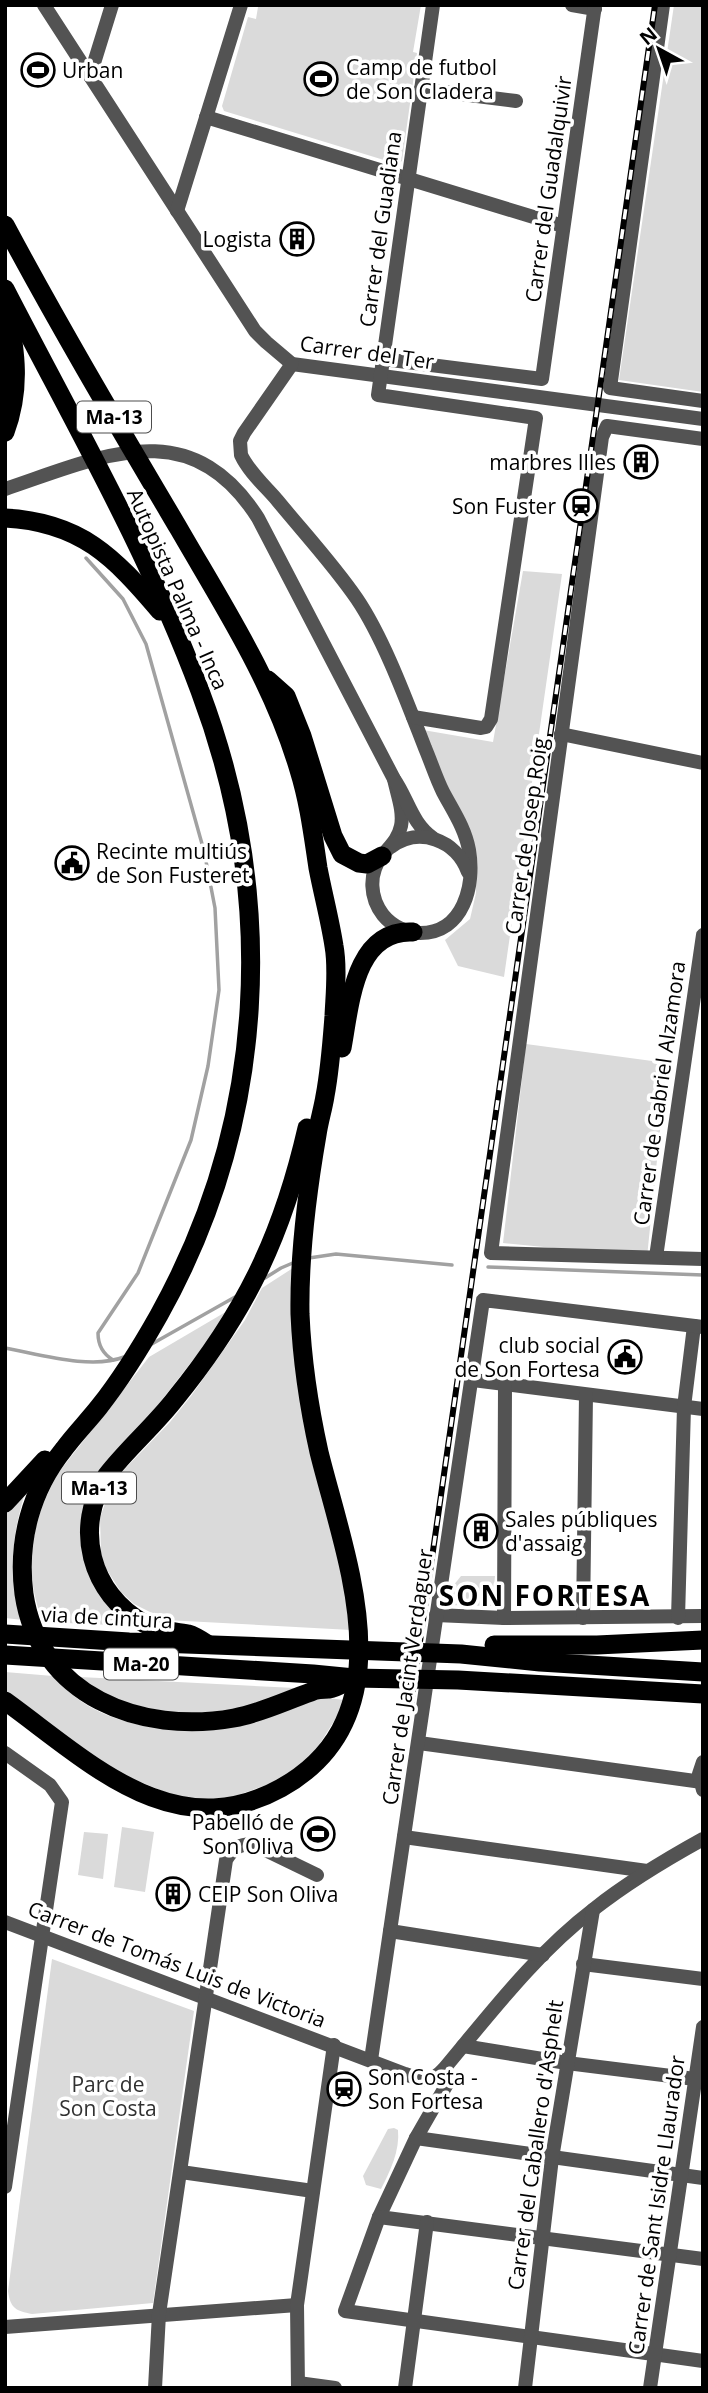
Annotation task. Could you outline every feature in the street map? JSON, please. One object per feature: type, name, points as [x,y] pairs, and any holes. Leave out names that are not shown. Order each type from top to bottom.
[{"type":"highway","name":"Autopista Palma - Inca","points":[[5,225],[263,675],[299,769],[312,824],[328,921]]},
{"type":"highway","name":"Autopista Palma - Inca","points":[[5,289],[83,439],[174,627],[201,693],[224,765],[241,837],[248,891],[252,944],[247,1050],[238,1104],[225,1156],[189,1257],[128,1365]]},
{"type":"highway","points":[[5,300],[17,368],[13,405],[5,432]]},
{"type":"highway","points":[[5,518],[43,523],[93,543],[123,569],[174,627]]},
{"type":"highway","points":[[263,675],[286,696],[302,736],[333,836],[342,854],[367,864],[386,852]]},
{"type":"highway","points":[[5,1702],[113,1780],[148,1797],[186,1807],[225,1807],[263,1797],[297,1779],[336,1736],[352,1700],[358,1665],[359,1620],[351,1567],[321,1461],[307,1388],[301,1333],[302,1247],[317,1132],[326,1095],[334,1012],[335,950],[328,921]]},
{"type":"highway","name":"Ma-13","points":[[207,1644],[191,1635],[148,1626],[119,1604],[106,1589],[96,1570],[90,1547],[89,1525],[94,1500],[107,1475],[173,1402],[238,1312],[264,1261],[293,1181],[316,1089],[328,921]]},
{"type":"highway","points":[[317,1132],[331,1107],[352,993],[368,954],[379,941],[389,935],[413,932]]},
{"type":"highway","points":[[128,1365],[96,1412],[64,1449],[41,1483],[24,1535],[23,1580],[27,1609],[43,1644],[67,1676],[99,1702],[149,1718],[212,1720],[250,1714],[319,1689],[333,1689],[354,1678]]},
{"type":"highway","name":"Ma-13","points":[[5,1503],[61,1442],[113,1377],[128,1365]]},
{"type":"highway","name":"via de cintura","points":[[5,1634],[207,1644]]},
{"type":"highway","points":[[461,1654],[487,1645],[597,1645],[703,1640]]},
{"type":"highway","name":"Ma-20","points":[[207,1644],[461,1654],[540,1662],[703,1672]]},
{"type":"highway","name":"Ma-20","points":[[5,1656],[354,1678],[458,1680],[703,1694]]},
{"type":"street","name":"Carrer del Ter","points":[[44,5],[256,331],[292,364],[703,419]]},
{"type":"street","points":[[90,76],[112,5]]},
{"type":"street","points":[[177,211],[241,5]]},
{"type":"street","name":"Carrer del Guadiana","points":[[413,717],[481,728],[486,727],[491,719],[536,418],[378,395],[433,5]]},
{"type":"street","points":[[572,5],[595,7]]},
{"type":"street","points":[[663,5],[610,388],[703,401]]},
{"type":"street","name":"Carrer del Guadalquivir","points":[[542,379],[595,7]]},
{"type":"street","points":[[421,89],[516,101]]},
{"type":"street","points":[[206,117],[563,226]]},
{"type":"street","name":"Carrer del Ter","points":[[383,359],[542,379]]},
{"type":"street","points":[[292,364],[244,433],[240,441],[240,455],[328,560],[356,598],[371,624],[413,717],[443,793],[450,827],[444,837],[412,837],[386,852]]},
{"type":"street","name":"Carrer de Josep Roig","points":[[656,1257],[491,1252],[603,437],[607,426],[703,439]]},
{"type":"street","points":[[5,489],[131,452],[163,451],[189,457],[210,467],[227,480],[258,518],[394,779],[405,794],[417,823],[461,858],[469,878]]},
{"type":"street","points":[[561,734],[703,763]]},
{"type":"street","points":[[394,779],[402,820],[397,837],[376,866],[372,882],[377,905],[391,923],[413,932],[427,933],[440,929],[457,916],[467,899],[469,850],[453,806],[443,793]]},
{"type":"street","name":"Carrer de Gabriel Alzamora","points":[[656,1257],[703,935]]},
{"type":"street","points":[[656,1257],[703,1259]]},
{"type":"street","name":"Carrer de Jacint Verdaguer","points":[[371,2060],[483,1300],[698,1327]]},
{"type":"street","points":[[678,1618],[684,1407],[698,1327]]},
{"type":"street","points":[[473,1380],[703,1409]]},
{"type":"street","points":[[505,1386],[505,1618]]},
{"type":"street","points":[[583,1618],[586,1395]]},
{"type":"street","points":[[436,1615],[505,1618],[703,1616]]},
{"type":"street","points":[[419,1743],[701,1785],[699,1774],[703,1762]]},
{"type":"street","points":[[5,1752],[50,1785],[62,1802],[11,2111],[5,2187]]},
{"type":"street","points":[[404,1837],[647,1871]]},
{"type":"street","points":[[703,1839],[647,1871],[593,1910],[543,1955],[502,1998],[443,2070],[447,2084],[416,2138],[379,2217],[345,2311],[703,2361]]},
{"type":"street","points":[[155,2388],[159,2314],[226,1860],[233,1849],[244,1844],[253,1844],[317,1875]]},
{"type":"street","name":"Carrer del Caballero d'Asphelt","points":[[525,2388],[552,2158],[593,1910]]},
{"type":"street","name":"Carrer de Tomás Luis de Victoria","points":[[5,1922],[424,2080],[434,2079],[443,2070]]},
{"type":"street","points":[[390,1931],[543,1955]]},
{"type":"street","points":[[583,1964],[703,1979]]},
{"type":"street","name":"Carrer de Sant Isidre Llaurador","points":[[650,2388],[703,2027]]},
{"type":"street","points":[[334,2045],[297,2305],[298,2385],[334,2388]]},
{"type":"street","points":[[463,2046],[567,2063],[695,2079]]},
{"type":"street","points":[[416,2138],[703,2178]]},
{"type":"street","points":[[181,2172],[313,2191]]},
{"type":"street","points":[[379,2217],[703,2259]]},
{"type":"street","points":[[405,2388],[427,2222]]},
{"type":"street","points":[[5,2327],[297,2305]]},
{"type":"green space","name":"Camp de futbol de Son Cladera","points":[[256,5],[421,5],[413,52],[417,53],[402,161],[397,164],[224,111],[222,106],[248,17],[256,19]]},
{"type":"green space","points":[[674,5],[703,5],[703,392],[619,380]]},
{"type":"green space","points":[[523,571],[562,574],[504,977],[458,966],[445,940],[470,919],[476,893],[472,843],[423,730],[493,742]]},
{"type":"green space","points":[[526,1044],[667,1063],[647,1257],[503,1243]]},
{"type":"green space","points":[[293,1268],[351,1630],[166,1620],[134,1604],[121,1592],[105,1567],[101,1552],[100,1518],[110,1489],[118,1476],[191,1396],[245,1320],[262,1288]]},
{"type":"green space","points":[[229,1310],[221,1324],[87,1496],[82,1521],[135,1626],[43,1622],[31,1564],[36,1527],[49,1490],[59,1472],[149,1357]]},
{"type":"green space","points":[[24,1496],[16,1529],[13,1558],[23,1620],[5,1618],[5,1514]]},
{"type":"green space","points":[[461,1576],[495,1576],[492,1606],[448,1605],[449,1591]]},
{"type":"green space","points":[[5,1672],[53,1676],[88,1706],[115,1718],[160,1728],[320,1697],[344,1700],[341,1710],[314,1753],[281,1780],[226,1799],[182,1799],[109,1769],[5,1693]]},
{"type":"green space","points":[[80,1677],[295,1688],[246,1709],[178,1714],[116,1701]]},
{"type":"green space","points":[[122,1827],[154,1832],[145,1892],[114,1887]]},
{"type":"green space","points":[[84,1832],[108,1834],[103,1879],[78,1875]]},
{"type":"green space","name":"Parc de Son Costa","points":[[52,1959],[194,2011],[153,2303],[32,2314],[15,2308],[10,2301],[8,2291]]},
{"type":"green space","points":[[388,2129],[398,2130],[394,2161],[381,2189],[366,2185],[363,2176]]},
{"type":"waterway","points":[[86,558],[123,599],[146,644],[204,851],[215,908],[219,990],[208,1066],[191,1140],[138,1273],[98,1333],[102,1349],[113,1360]]},
{"type":"waterway","points":[[309,1258],[336,1254],[452,1265]]},
{"type":"waterway","points":[[265,1278],[295,1262]]},
{"type":"waterway","points":[[488,1267],[703,1275]]},
{"type":"waterway","points":[[150,1345],[235,1297]]},
{"type":"waterway","points":[[5,1348],[81,1361],[111,1361],[124,1357]]},
{"type":"railway","points":[[411,1704],[655,5]]},
{"type":"place","name":"Urban","points":[[38,70]]},
{"type":"place","name":"Camp de futbol de Son Cladera","points":[[321,79]]},
{"type":"place","name":"Logista","points":[[297,239]]},
{"type":"place","name":"marbres Illes","points":[[641,462]]},
{"type":"place","name":"Son Fuster","points":[[581,506]]},
{"type":"place","name":"Recinte multiús de Son Fusteret","points":[[72,863]]},
{"type":"place","name":"club social de Son Fortesa","points":[[625,1357]]},
{"type":"place","name":"Sales públiques d'assaig","points":[[481,1531]]},
{"type":"place","name":"Pabelló de Son Oliva","points":[[318,1834]]},
{"type":"place","name":"CEIP Son Oliva","points":[[173,1894]]},
{"type":"place","name":"Son Costa - Son Fortesa","points":[[344,2089]]},
{"type":"district","name":"SON FORTESA","points":[[545,1595]]}]
